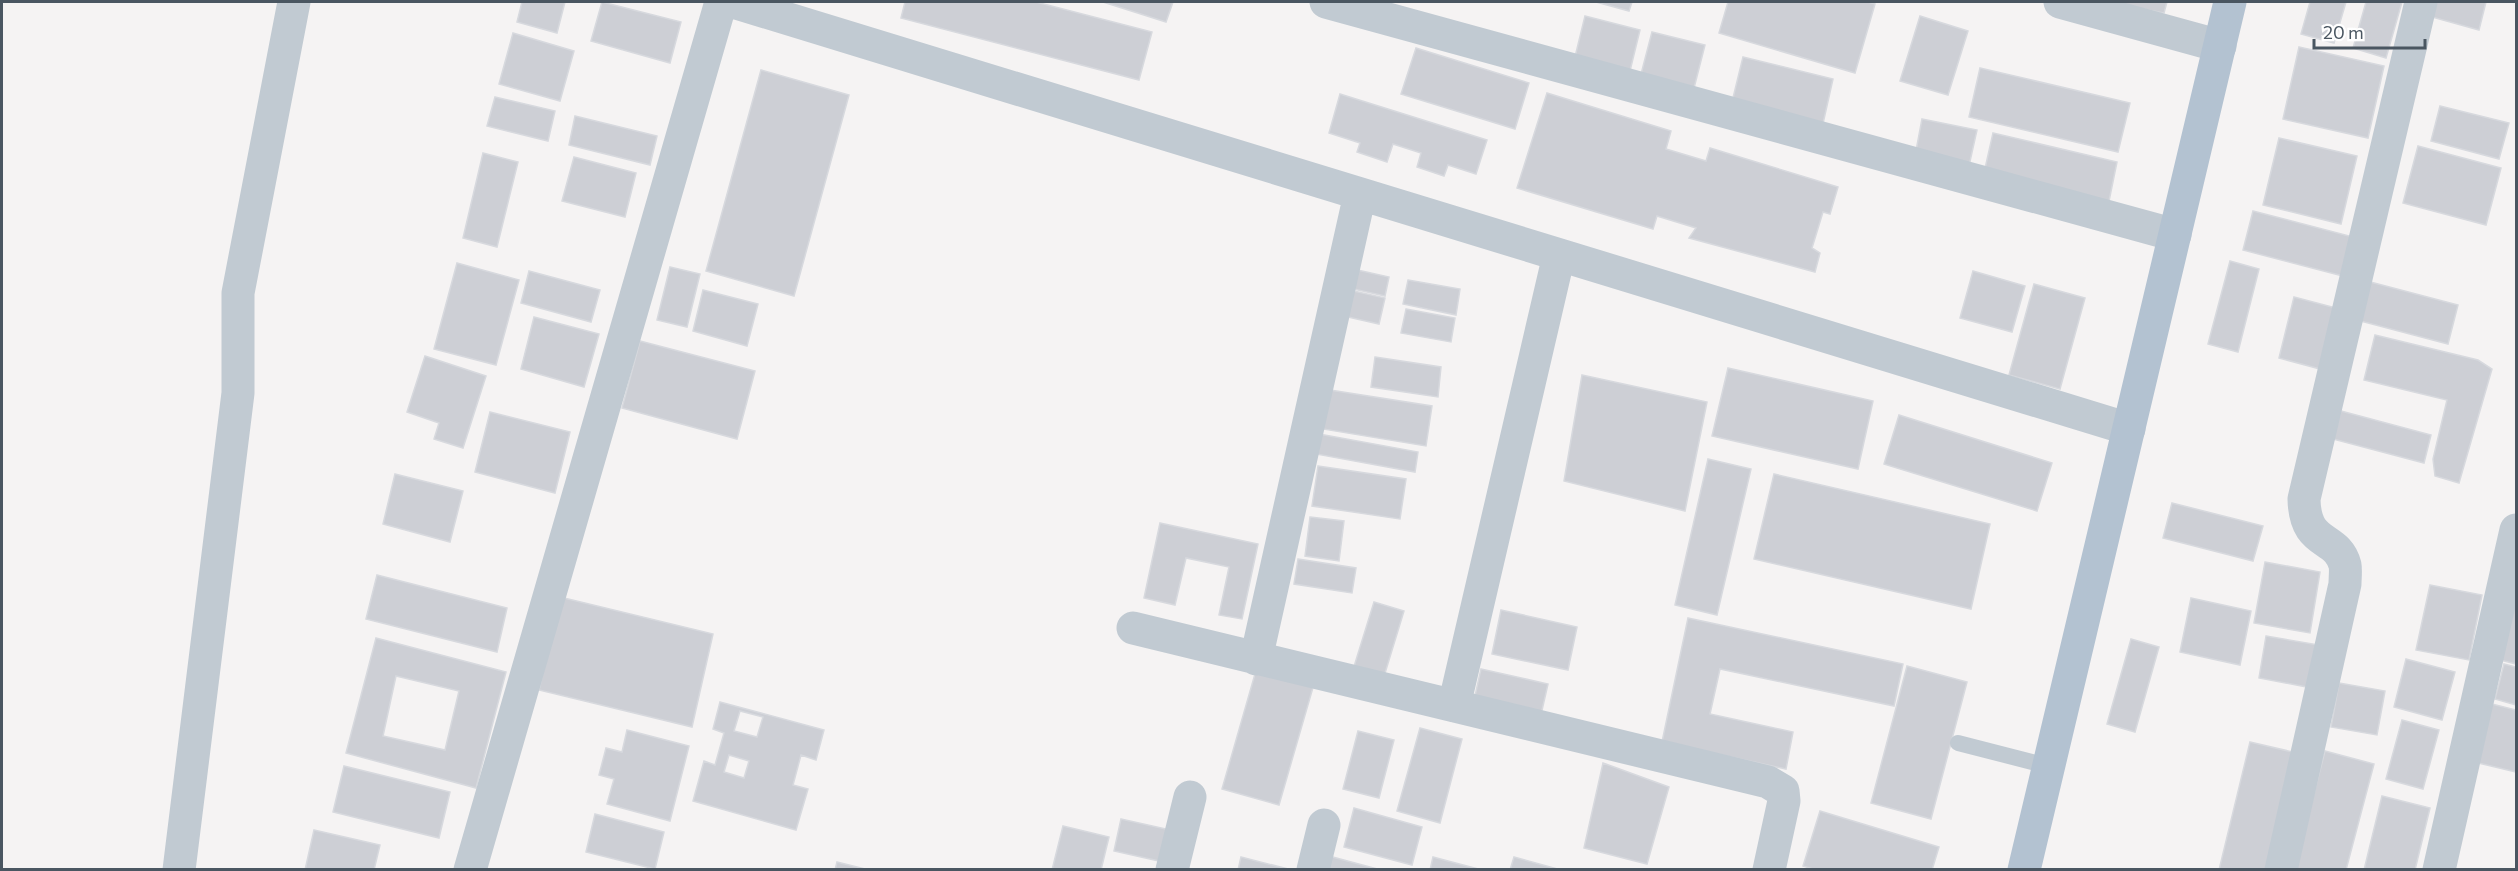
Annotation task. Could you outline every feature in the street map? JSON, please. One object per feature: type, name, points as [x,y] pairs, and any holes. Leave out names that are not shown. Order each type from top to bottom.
[{"type":"main road","points":[[2027,869],[2048,766],[2230,2]]},
{"type":"street","points":[[179,870],[238,393],[238,293],[294,2]]},
{"type":"street","points":[[470,870],[721,2]]},
{"type":"street","points":[[733,2],[2129,429]]},
{"type":"street","points":[[1326,2],[2175,235]]},
{"type":"street","points":[[2060,2],[2220,46]]},
{"type":"street","points":[[2281,870],[2344,584],[2345,565],[2337,550],[2318,537],[2309,527],[2304,516],[2304,499],[2421,2]]},
{"type":"street","points":[[1256,659],[1360,194]]},
{"type":"street","points":[[1454,706],[1559,255]]},
{"type":"street","points":[[2439,870],[2517,530]]},
{"type":"street","points":[[1133,628],[1768,782],[1783,791],[1784,801],[1769,870]]},
{"type":"street","points":[[1172,870],[1190,797]]},
{"type":"street","points":[[1313,870],[1324,825]]},
{"type":"lane","points":[[1958,743],[2048,766]]},
{"type":"building","points":[[522,2],[565,2],[557,33],[517,22]]},
{"type":"building","points":[[602,2],[681,22],[670,63],[591,41]]},
{"type":"building","points":[[905,2],[1036,2],[1152,32],[1139,80],[901,18]]},
{"type":"building","points":[[1103,2],[1173,2],[1166,22]]},
{"type":"building","points":[[1596,2],[1632,2],[1629,11]]},
{"type":"building","points":[[1728,2],[1868,2],[1875,4],[1855,73],[1719,33]]},
{"type":"building","points":[[2104,2],[2167,2],[2164,13]]},
{"type":"building","points":[[2310,2],[2346,2],[2334,43],[2301,34]]},
{"type":"building","points":[[2366,2],[2402,2],[2386,58],[2353,48]]},
{"type":"building","points":[[2436,2],[2486,2],[2479,30],[2432,17]]},
{"type":"building","points":[[1585,16],[1640,30],[1629,75],[1574,61]]},
{"type":"building","points":[[1920,16],[1968,31],[1948,95],[1900,81]]},
{"type":"building","points":[[1652,32],[1705,45],[1693,92],[1640,78]]},
{"type":"building","points":[[513,33],[574,51],[560,101],[499,84]]},
{"type":"building","points":[[2299,47],[2384,66],[2368,138],[2283,119]]},
{"type":"building","points":[[1416,48],[1529,83],[1515,129],[1401,94]]},
{"type":"building","points":[[1743,57],[1833,79],[1822,128],[1731,106]]},
{"type":"building","points":[[1980,68],[2130,103],[2118,152],[1969,117]]},
{"type":"building","points":[[761,70],[849,95],[794,296],[706,271]]},
{"type":"building","points":[[1547,93],[1671,131],[1666,149],[1706,161],[1710,148],[1838,187],[1830,214],[1823,212],[1812,248],[1820,253],[1815,272],[1689,238],[1696,228],[1657,216],[1653,229],[1517,188]]},
{"type":"building","points":[[1340,94],[1487,140],[1476,174],[1448,165],[1444,176],[1417,167],[1421,153],[1393,144],[1387,162],[1357,152],[1360,143],[1329,133]]},
{"type":"building","points":[[495,97],[555,111],[548,141],[487,126]]},
{"type":"building","points":[[2440,106],[2509,123],[2499,159],[2431,141]]},
{"type":"building","points":[[575,116],[657,136],[650,165],[569,145]]},
{"type":"building","points":[[1922,119],[1977,130],[1969,166],[1915,156]]},
{"type":"building","points":[[1993,133],[2117,162],[2107,211],[1982,182]]},
{"type":"building","points":[[2279,138],[2357,156],[2341,224],[2263,205]]},
{"type":"building","points":[[2418,146],[2501,168],[2486,225],[2403,203]]},
{"type":"building","points":[[483,153],[518,162],[497,247],[463,238]]},
{"type":"building","points":[[574,157],[636,173],[625,217],[562,201]]},
{"type":"building","points":[[2253,211],[2353,237],[2343,276],[2243,250]]},
{"type":"building","points":[[2230,261],[2259,269],[2238,352],[2208,344]]},
{"type":"building","points":[[457,263],[519,280],[496,365],[434,349]]},
{"type":"building","points":[[670,267],[700,274],[687,327],[657,320]]},
{"type":"building","points":[[1353,269],[1389,277],[1385,296],[1349,288]]},
{"type":"building","points":[[529,271],[600,290],[591,322],[521,303]]},
{"type":"building","points":[[1973,271],[2025,286],[2012,332],[1960,318]]},
{"type":"building","points":[[2359,279],[2458,305],[2448,344],[2349,318]]},
{"type":"building","points":[[1408,280],[1460,289],[1456,315],[1403,304]]},
{"type":"building","points":[[2034,284],[2085,298],[2060,389],[2009,375]]},
{"type":"building","points":[[1345,289],[1385,298],[1379,324],[1339,315]]},
{"type":"building","points":[[703,290],[758,304],[747,346],[693,331]]},
{"type":"building","points":[[2294,297],[2336,308],[2320,369],[2279,358]]},
{"type":"building","points":[[1406,309],[1455,318],[1451,342],[1401,333]]},
{"type":"building","points":[[534,317],[599,334],[584,387],[521,369]]},
{"type":"building","points":[[2375,335],[2478,360],[2492,369],[2459,483],[2435,476],[2433,459],[2447,400],[2364,380]]},
{"type":"building","points":[[640,341],[755,371],[737,439],[622,408]]},
{"type":"building","points":[[425,356],[486,376],[463,448],[434,439],[439,423],[407,412]]},
{"type":"building","points":[[1375,357],[1441,367],[1438,397],[1371,387]]},
{"type":"building","points":[[1728,368],[1873,401],[1858,469],[1712,436]]},
{"type":"building","points":[[1582,375],[1707,402],[1685,511],[1564,481]]},
{"type":"building","points":[[1330,390],[1432,406],[1426,446],[1323,429]]},
{"type":"building","points":[[2341,411],[2431,435],[2424,463],[2333,439]]},
{"type":"building","points":[[490,412],[570,432],[555,493],[475,472]]},
{"type":"building","points":[[1899,415],[2052,463],[2037,511],[1884,464]]},
{"type":"building","points":[[1319,434],[1418,452],[1415,472],[1316,454]]},
{"type":"building","points":[[1708,459],[1751,469],[1717,615],[1675,605]]},
{"type":"building","points":[[1318,466],[1406,479],[1400,519],[1312,506]]},
{"type":"building","points":[[395,474],[463,491],[450,542],[383,524]]},
{"type":"building","points":[[1774,474],[1990,524],[1971,609],[1754,559]]},
{"type":"building","points":[[2172,503],[2263,526],[2253,561],[2163,538]]},
{"type":"building","points":[[1310,517],[1344,521],[1339,561],[1305,556]]},
{"type":"building","points":[[1160,523],[1258,544],[1242,619],[1219,615],[1229,567],[1186,558],[1175,605],[1144,598]]},
{"type":"building","points":[[1298,559],[1356,568],[1352,593],[1294,584]]},
{"type":"building","points":[[2265,562],[2320,572],[2310,633],[2254,623]]},
{"type":"building","points":[[377,575],[507,608],[497,652],[366,619]]},
{"type":"building","points":[[2430,585],[2482,595],[2469,660],[2416,650]]},
{"type":"building","points":[[560,597],[713,634],[692,727],[539,690]]},
{"type":"building","points":[[2191,598],[2251,611],[2240,665],[2180,652]]},
{"type":"building","points":[[1374,602],[1404,611],[1382,683],[1352,673]]},
{"type":"building","points":[[2513,604],[2516,605],[2516,664],[2500,660]]},
{"type":"building","points":[[1501,610],[1577,627],[1568,670],[1492,654]]},
{"type":"building","points":[[1688,618],[1903,664],[1894,706],[1720,669],[1710,714],[1793,732],[1786,769],[1662,742]]},
{"type":"building","points":[[2266,636],[2319,645],[2312,688],[2259,678]]},
{"type":"building","points":[[376,638],[506,672],[476,788],[346,753]],"holes":[[[396,676],[459,691],[445,750],[383,736]]]},
{"type":"building","points":[[2131,639],[2159,647],[2135,732],[2107,724]]},
{"type":"building","points":[[2406,659],[2455,672],[2442,720],[2394,707]]},
{"type":"building","points":[[2504,664],[2516,667],[2516,705],[2495,699]]},
{"type":"building","points":[[1907,666],[1967,682],[1931,819],[1871,803]]},
{"type":"building","points":[[1257,667],[1314,684],[1279,805],[1222,789]]},
{"type":"building","points":[[1481,669],[1548,684],[1540,719],[1473,705]]},
{"type":"building","points":[[2339,683],[2385,691],[2377,735],[2331,727]]},
{"type":"building","points":[[720,702],[824,730],[816,760],[801,755],[793,785],[808,789],[796,830],[693,801],[704,761],[715,765],[724,733],[713,729]],"holes":[[[740,711],[763,717],[757,737],[734,731]],[[729,755],[749,761],[744,778],[724,772]]]},
{"type":"building","points":[[2484,702],[2516,710],[2516,772],[2470,761]]},
{"type":"building","points":[[2402,720],[2439,730],[2423,789],[2386,779]]},
{"type":"building","points":[[1420,728],[1462,739],[1440,823],[1397,811]]},
{"type":"building","points":[[627,730],[689,746],[670,821],[607,804],[614,779],[599,775],[606,748],[622,752]]},
{"type":"building","points":[[1358,731],[1394,740],[1379,798],[1343,789]]},
{"type":"building","points":[[2250,742],[2297,753],[2269,870],[2219,870]]},
{"type":"building","points":[[2325,751],[2374,764],[2346,870],[2294,870]]},
{"type":"building","points":[[1603,763],[1669,787],[1647,864],[1584,848]]},
{"type":"building","points":[[344,766],[450,792],[439,838],[333,812]]},
{"type":"building","points":[[2382,796],[2430,808],[2415,870],[2364,870]]},
{"type":"building","points":[[1354,808],[1422,827],[1412,865],[1344,847]]},
{"type":"building","points":[[1820,811],[1939,847],[1932,870],[1816,870],[1803,866]]},
{"type":"building","points":[[595,814],[664,832],[655,869],[586,852]]},
{"type":"building","points":[[1121,819],[1175,831],[1168,863],[1114,851]]},
{"type":"building","points":[[1063,826],[1109,837],[1101,870],[1052,870]]},
{"type":"building","points":[[314,830],[380,845],[374,870],[305,870]]},
{"type":"building","points":[[1329,856],[1381,870],[1325,870]]},
{"type":"building","points":[[1241,857],[1292,870],[1238,870]]},
{"type":"building","points":[[1433,857],[1482,870],[1430,870]]},
{"type":"building","points":[[1514,857],[1561,870],[1510,870]]},
{"type":"building","points":[[837,862],[869,870],[835,870]]}]
